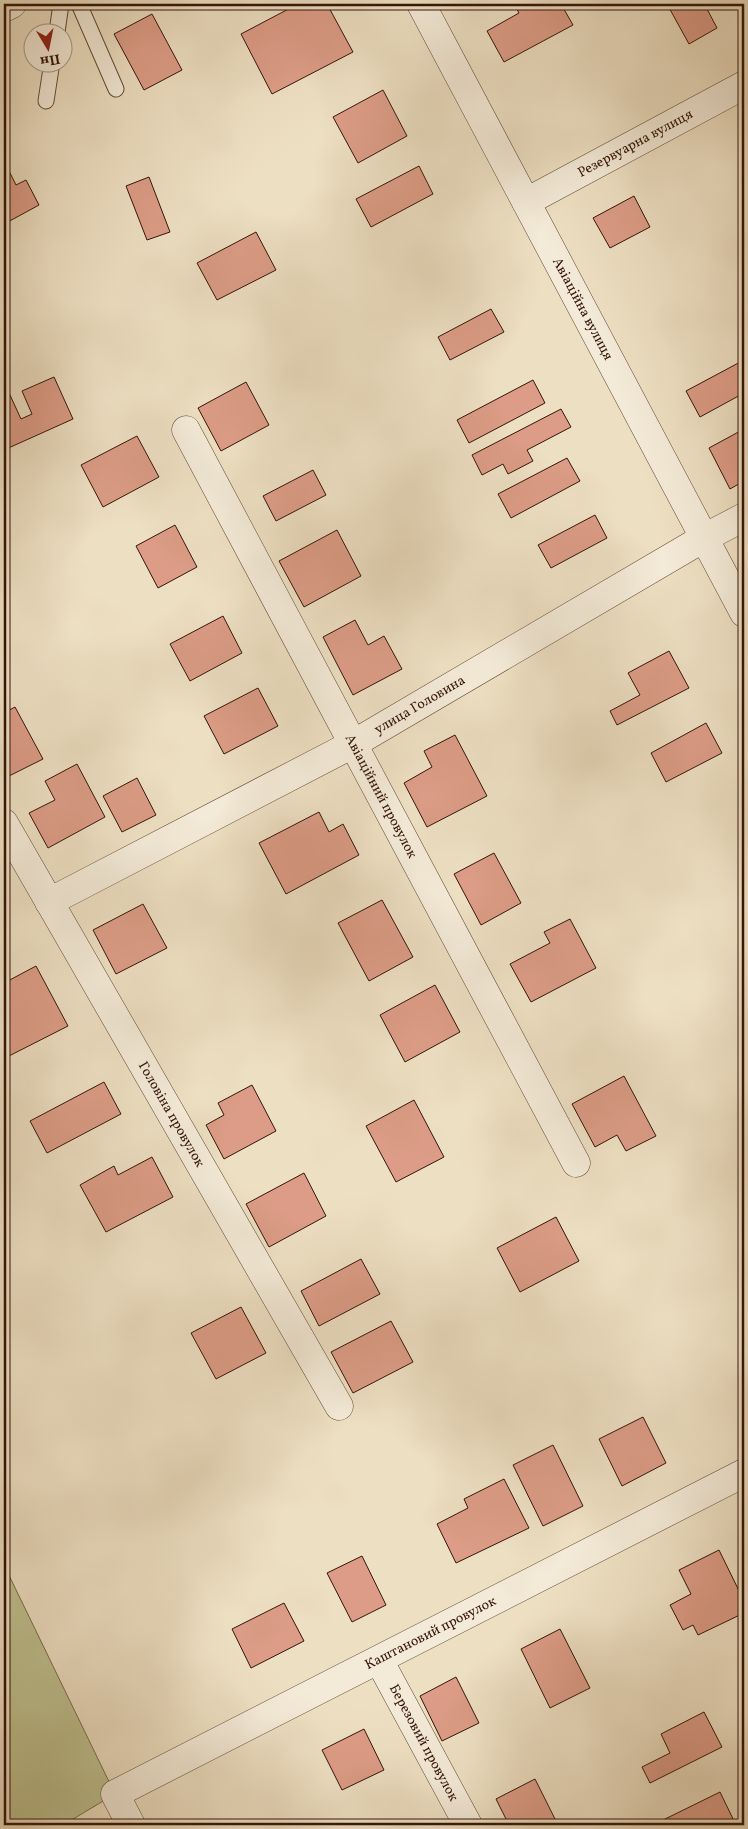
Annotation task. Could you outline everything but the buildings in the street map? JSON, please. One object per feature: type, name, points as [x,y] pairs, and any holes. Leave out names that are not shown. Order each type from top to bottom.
[{"type":"street","points":[[4,8],[12,4]]},
{"type":"street","name":"Авіаційна вулиця","points":[[421,4],[744,613]]},
{"type":"street","name":"Резервуарна вулиця","points":[[526,202],[744,85]]},
{"type":"street","name":"Авіаційний провулок","points":[[186,430],[576,1163]]},
{"type":"street","name":"улица Головина","points":[[49,902],[353,744],[704,538],[744,517]]},
{"type":"street","name":"Головіна провулок","points":[[4,823],[339,1406]]},
{"type":"street","name":"Каштановий провулок","points":[[131,1825],[115,1794],[744,1473]]},
{"type":"street","name":"Березовий провулок","points":[[379,1660],[468,1825]]},
{"type":"lane","points":[[58,22],[61,4]]},
{"type":"lane","points":[[79,4],[116,89]]},
{"type":"lane","points":[[46,101],[50,72]]},
{"type":"green space","points":[[4,1565],[115,1794],[63,1825],[4,1825]]}]
